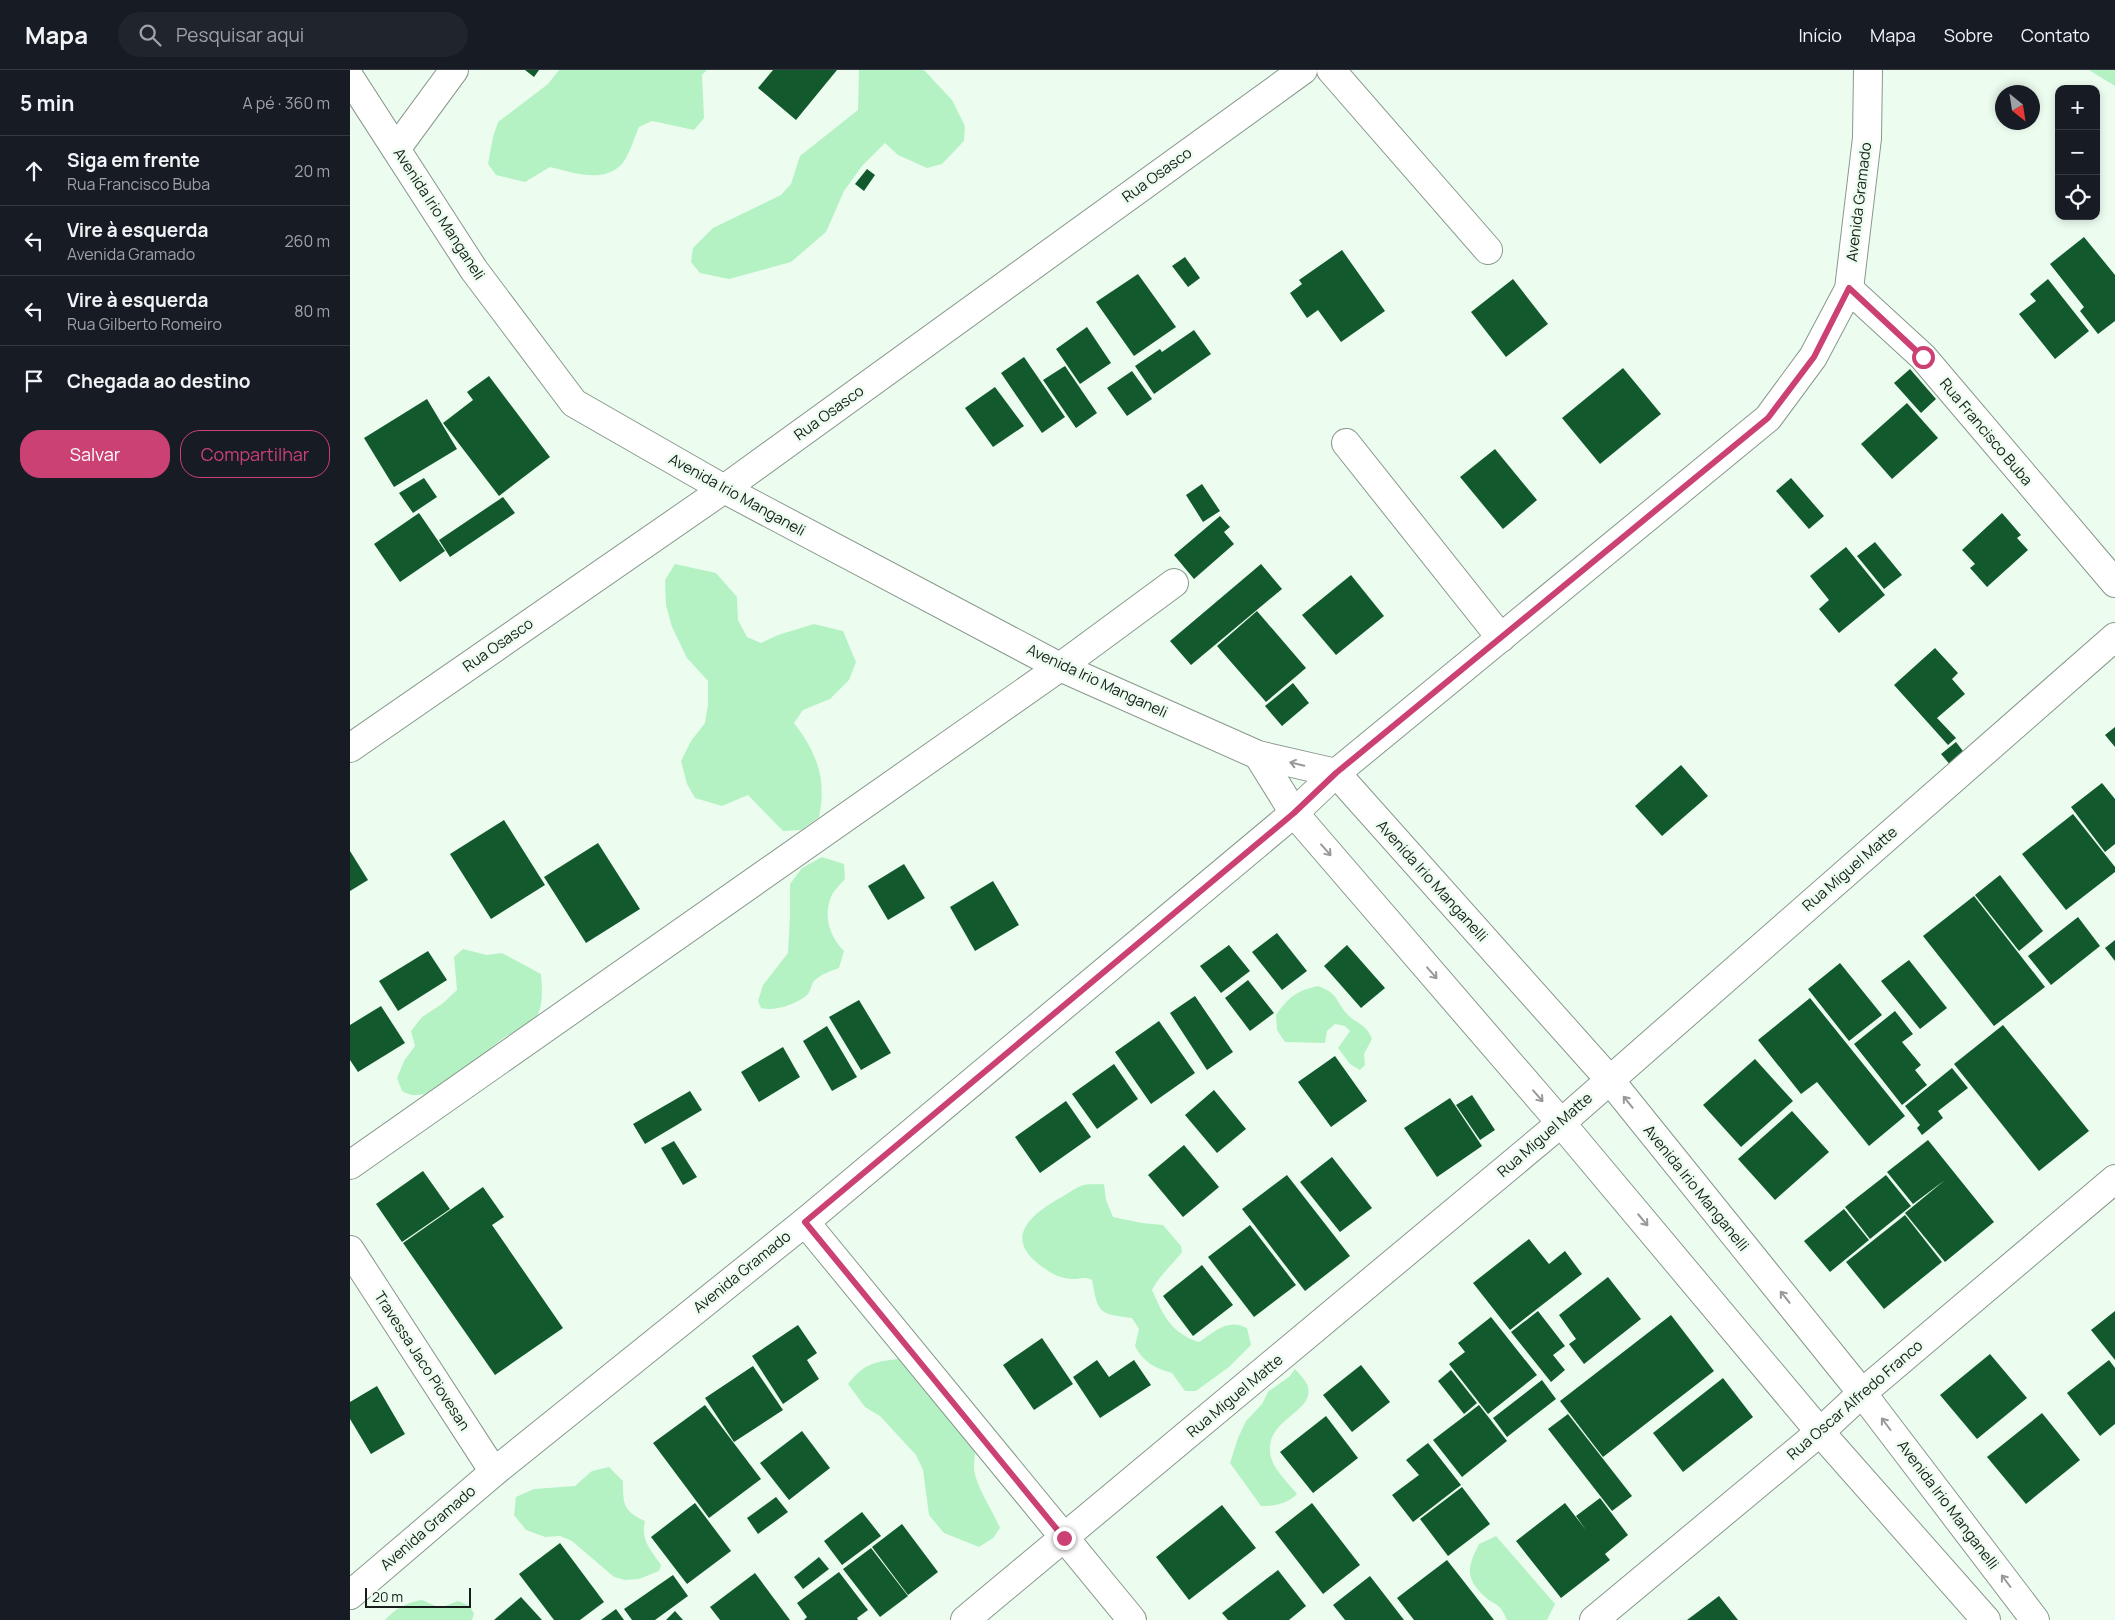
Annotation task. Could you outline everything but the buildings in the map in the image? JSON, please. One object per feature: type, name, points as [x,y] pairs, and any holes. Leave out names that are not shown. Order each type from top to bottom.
[{"type":"street","points":[[396,149],[454,70]]},
{"type":"street","name":"Rua Osasco","points":[[350,748],[724,489],[1303,70]]},
{"type":"street","points":[[1331,70],[1488,250]]},
{"type":"street","name":"Avenida Gramado","points":[[350,1595],[494,1472],[805,1222],[1294,813],[1336,773],[1768,418],[1814,357],[1849,288],[1867,138],[1868,70]]},
{"type":"street","name":"Avenida Irio Manganeli","points":[[350,78],[474,270],[574,403],[724,489],[1060,667],[1258,755],[1336,773]]},
{"type":"street","name":"Rua Francisco Buba","points":[[1849,288],[1923,357],[2115,583]]},
{"type":"street","points":[[1346,443],[1501,638]]},
{"type":"street","points":[[350,1165],[1060,667],[1174,583]]},
{"type":"street","name":"Rua Miguel Matte","points":[[964,1620],[1561,1123],[2115,637]]},
{"type":"street","points":[[1258,755],[1294,813],[1561,1123],[1820,1432],[1986,1620]]},
{"type":"street","name":"Avenida Irio Manganelli","points":[[1336,773],[1609,1079],[1862,1393],[2035,1620]]},
{"type":"street","name":"Rua Oscar Alfredo Franco","points":[[1594,1620],[1820,1432],[1862,1393],[2115,1179]]},
{"type":"street","points":[[805,1222],[1132,1620]]},
{"type":"street","name":"Travessa Jaco Piovesan","points":[[350,1250],[494,1472]]},
{"type":"green space","points":[[559,70],[707,70],[702,75],[704,118],[694,130],[652,121],[639,127],[624,162],[613,171],[605,174],[577,174],[550,167],[525,182],[496,175],[488,164],[498,122],[548,84]]},
{"type":"green space","points":[[859,70],[924,70],[952,100],[965,126],[964,141],[942,164],[927,168],[898,155],[885,143],[862,166],[844,191],[826,232],[791,262],[729,279],[700,273],[691,262],[693,248],[713,228],[781,195],[791,184],[800,156],[858,110]]},
{"type":"green space","points":[[2089,70],[2115,70],[2115,86]]},
{"type":"green space","points":[[675,564],[716,573],[737,597],[738,620],[747,637],[761,643],[778,635],[814,624],[843,631],[856,662],[849,680],[830,699],[803,710],[794,723],[814,756],[821,778],[822,791],[819,817],[801,830],[783,831],[748,795],[722,806],[695,798],[687,784],[681,761],[691,741],[705,723],[708,704],[708,681],[687,658],[672,627],[666,605],[665,580]]},
{"type":"green space","points":[[822,857],[844,864],[845,879],[832,895],[828,912],[829,926],[835,939],[844,951],[839,968],[815,980],[804,998],[779,1008],[761,1008],[758,1001],[763,985],[788,953],[790,884],[802,868]]},
{"type":"green space","points":[[463,949],[487,955],[502,953],[541,974],[542,997],[540,1009],[532,1022],[502,1039],[452,1082],[428,1093],[409,1094],[402,1091],[397,1078],[404,1061],[415,1046],[411,1031],[422,1017],[442,1004],[457,990],[454,957]]},
{"type":"green space","points":[[1318,986],[1334,995],[1349,1016],[1370,1034],[1372,1039],[1364,1054],[1365,1065],[1360,1070],[1350,1064],[1338,1048],[1350,1031],[1345,1026],[1335,1024],[1327,1031],[1325,1043],[1285,1042],[1277,1030],[1276,1015],[1285,1004],[1298,993]]},
{"type":"green space","points":[[1104,1184],[1106,1200],[1113,1217],[1163,1225],[1181,1246],[1182,1252],[1152,1290],[1169,1322],[1181,1334],[1199,1342],[1216,1330],[1228,1325],[1240,1325],[1247,1328],[1251,1345],[1229,1367],[1196,1391],[1185,1391],[1172,1373],[1155,1367],[1141,1356],[1135,1346],[1139,1329],[1132,1318],[1112,1315],[1102,1310],[1096,1299],[1092,1280],[1085,1278],[1068,1279],[1053,1274],[1036,1262],[1027,1252],[1023,1243],[1023,1234],[1026,1226],[1040,1211],[1078,1187]]},
{"type":"green space","points":[[898,1359],[913,1367],[975,1448],[975,1475],[1000,1528],[993,1538],[979,1547],[944,1533],[929,1515],[923,1470],[916,1455],[880,1416],[865,1407],[848,1384],[859,1372],[870,1365]]},
{"type":"green space","points":[[1295,1369],[1307,1384],[1308,1393],[1305,1401],[1299,1408],[1276,1430],[1271,1440],[1270,1451],[1276,1469],[1297,1494],[1280,1504],[1261,1506],[1230,1463],[1246,1421],[1262,1404],[1268,1392],[1290,1376]]},
{"type":"green space","points":[[609,1467],[623,1481],[623,1496],[628,1510],[645,1521],[645,1539],[661,1565],[659,1571],[639,1579],[625,1580],[614,1577],[572,1541],[560,1536],[545,1537],[526,1530],[514,1515],[516,1497],[534,1489],[575,1486],[592,1471]]},
{"type":"green space","points":[[1496,1536],[1555,1604],[1547,1620],[1507,1620],[1499,1607],[1484,1596],[1473,1583],[1470,1565],[1479,1544]]},
{"type":"green space","points":[[422,1600],[440,1608],[458,1601],[470,1606],[474,1614],[472,1620],[385,1620],[411,1602]]},
{"type":"route","points":[[1064,1538],[805,1222],[1294,813],[1336,773],[1768,418],[1814,357],[1849,288],[1923,357]]}]
